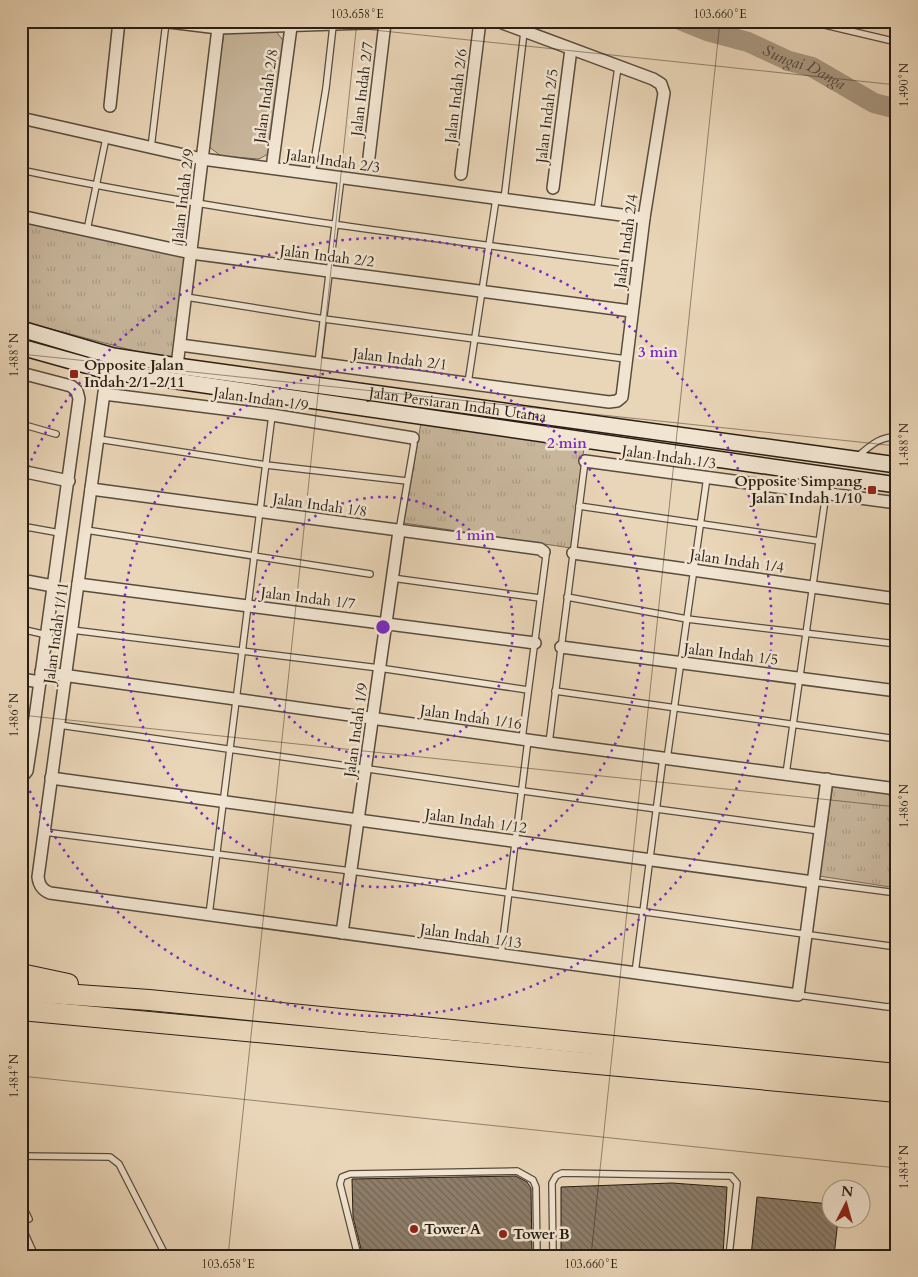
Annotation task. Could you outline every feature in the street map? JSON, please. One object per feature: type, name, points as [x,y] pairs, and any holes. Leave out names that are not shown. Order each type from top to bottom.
[{"type":"highway","points":[[21,974],[149,1000]]},
{"type":"highway","points":[[21,991],[149,1000],[897,1074]]},
{"type":"highway","points":[[21,1010],[897,1092]]},
{"type":"main road","name":"Jalan Persiaran Indah Utama","points":[[21,329],[131,359],[897,465]]},
{"type":"main road","name":"Jalan Persiaran Indah Utama","points":[[21,347],[107,371],[897,485]]},
{"type":"main road","points":[[89,349],[105,365],[107,371]]},
{"type":"main road","points":[[107,371],[111,366],[131,359]]},
{"type":"street","points":[[110,106],[119,21]]},
{"type":"street","points":[[162,21],[218,28],[333,26],[424,21]]},
{"type":"street","name":"Jalan Indah 2/6","points":[[461,174],[480,21]]},
{"type":"street","points":[[497,21],[618,67]]},
{"type":"street","name":"Jalan Indah 2/7","points":[[369,158],[385,23]]},
{"type":"street","name":"Jalan Indah 2/8","points":[[272,168],[291,27]]},
{"type":"street","name":"Jalan Indah 2/9","points":[[177,366],[218,28]]},
{"type":"street","name":"Jalan Indah 2/5","points":[[553,188],[571,49]]},
{"type":"street","name":"Jalan Indah 2/4","points":[[617,402],[622,397],[637,264],[664,93],[661,84],[618,67]]},
{"type":"street","name":"Jalan Indah 2/3","points":[[21,118],[202,159],[644,218]]},
{"type":"street","name":"Jalan Indah 2/2","points":[[21,216],[191,253],[631,311]]},
{"type":"street","name":"Jalan Indah 2/1","points":[[180,345],[617,402]]},
{"type":"street","name":"Jalan Indah 1/11","points":[[50,893],[41,887],[38,876],[107,371]]},
{"type":"street","name":"Jalan Indah 1/11","points":[[21,373],[71,386],[77,390],[79,399],[62,534],[33,732],[27,771],[21,778]]},
{"type":"street","name":"Jalan Indan 1/9","points":[[104,394],[272,415],[413,438]]},
{"type":"street","name":"Jalan Indah 1/3","points":[[585,460],[897,503]]},
{"type":"street","points":[[21,471],[69,481]]},
{"type":"street","name":"Jalan Indah 1/8","points":[[91,489],[540,549],[544,552]]},
{"type":"street","name":"Jalan Indah 1/9","points":[[342,933],[399,531]]},
{"type":"street","name":"Jalan Indah 1/4","points":[[573,553],[897,599]]},
{"type":"street","points":[[21,580],[53,586]]},
{"type":"street","name":"Jalan Indah 1/7","points":[[78,584],[535,643]]},
{"type":"street","name":"Jalan Indah 1/5","points":[[561,647],[897,691]]},
{"type":"street","name":"Jalan Indah 1/16","points":[[21,679],[65,676],[665,759],[897,788]]},
{"type":"street","name":"Jalan Indah 1/12","points":[[51,778],[813,882]]},
{"type":"street","points":[[798,995],[827,780]]},
{"type":"street","name":"Jalan Indah 1/13","points":[[50,893],[798,995]]},
{"type":"lane","points":[[808,21],[897,42]]},
{"type":"lane","points":[[151,148],[166,22]]},
{"type":"lane","points":[[312,174],[326,88],[333,26]]},
{"type":"lane","points":[[468,383],[489,246],[500,200],[524,32]]},
{"type":"lane","points":[[597,212],[618,67]]},
{"type":"lane","points":[[87,230],[106,138]]},
{"type":"lane","points":[[21,170],[96,186],[197,203],[489,246],[637,264]]},
{"type":"lane","points":[[318,363],[341,178]]},
{"type":"lane","points":[[186,297],[626,360]]},
{"type":"lane","points":[[209,915],[272,415]]},
{"type":"lane","points":[[21,424],[56,434]]},
{"type":"lane","points":[[854,459],[874,442],[888,437],[897,438]]},
{"type":"lane","points":[[399,531],[414,444],[413,438]]},
{"type":"lane","points":[[98,439],[266,465],[407,481]]},
{"type":"lane","points":[[548,743],[585,460]]},
{"type":"lane","points":[[635,973],[656,810],[681,663],[707,477]]},
{"type":"lane","points":[[786,774],[826,494]]},
{"type":"lane","points":[[579,506],[820,541]]},
{"type":"lane","points":[[21,526],[62,534]]},
{"type":"lane","points":[[86,530],[370,574]]},
{"type":"lane","points":[[501,955],[523,791],[528,690],[546,556],[544,552]]},
{"type":"lane","points":[[392,578],[540,598]]},
{"type":"lane","points":[[567,597],[687,619],[897,644]]},
{"type":"lane","points":[[21,629],[47,635]]},
{"type":"lane","points":[[72,630],[380,668],[528,690]]},
{"type":"lane","points":[[555,691],[897,739]]},
{"type":"lane","points":[[59,725],[656,810],[820,831]]},
{"type":"lane","points":[[21,730],[33,732]]},
{"type":"lane","points":[[44,832],[351,871],[897,946]]},
{"type":"lane","name":"Jalan Indah 1/12","points":[[813,882],[897,893]]},
{"type":"lane","name":"Jalan Indah 1/13","points":[[798,995],[888,1007],[895,1005],[897,999]]},
{"type":"lane","points":[[21,1156],[99,1155],[110,1157],[119,1164],[166,1256]]},
{"type":"lane","points":[[358,1256],[340,1184],[342,1177],[350,1174],[517,1171],[533,1180],[536,1186],[537,1256]]},
{"type":"lane","points":[[553,1256],[552,1183],[556,1176],[562,1173],[731,1176],[737,1182],[729,1256]]},
{"type":"lane","points":[[21,1203],[29,1219]]},
{"type":"lane","points":[[21,1226],[35,1256]]},
{"type":"green space","points":[[275,30],[285,43],[268,154],[259,159],[221,156],[208,146],[224,32]]},
{"type":"green space","points":[[21,221],[185,257],[173,361],[21,321]]},
{"type":"green space","points":[[422,417],[585,440],[571,548],[404,523]]},
{"type":"green space","points":[[833,785],[897,794],[897,888],[819,876]]},
{"type":"building","points":[[516,1176],[527,1182],[531,1188],[532,1256],[366,1256],[362,1253],[353,1217],[352,1179]]},
{"type":"building","points":[[672,1183],[727,1187],[723,1256],[561,1256],[561,1187]]},
{"type":"building","points":[[757,1197],[820,1203],[820,1230],[837,1230],[834,1256],[751,1256]]},
{"type":"waterway","name":"Sungai Danga","points":[[682,21],[707,31],[748,42],[789,61],[812,67],[874,103],[897,109]]},
{"type":"place","name":"Opposite Jalan Indah 2/1-2/11","points":[[74,374]]},
{"type":"place","name":"Opposite Simpang Jalan Indah 1/10","points":[[872,490]]},
{"type":"place","name":"Tower A","points":[[414,1229]]},
{"type":"place","name":"Tower B","points":[[503,1234]]}]
